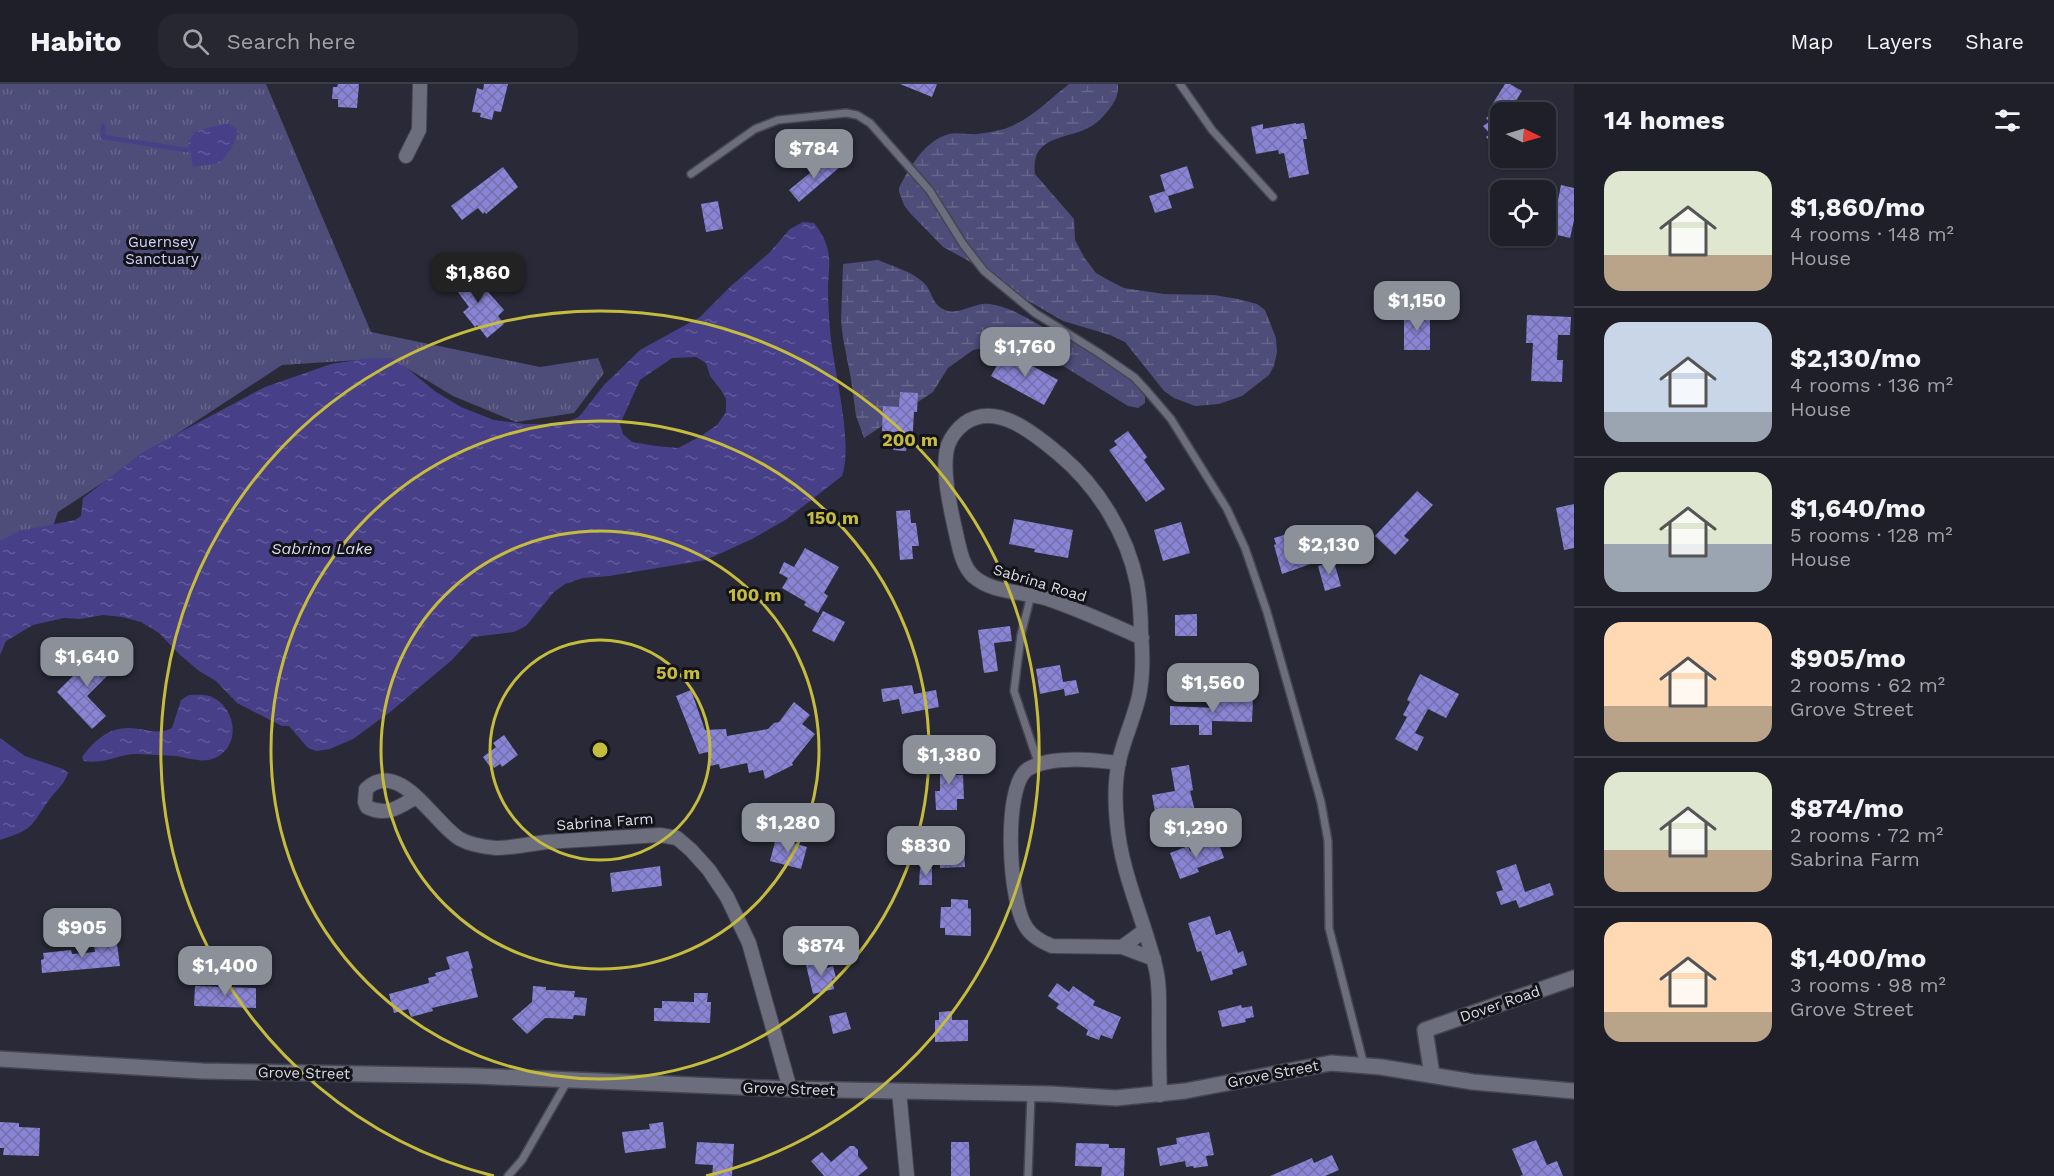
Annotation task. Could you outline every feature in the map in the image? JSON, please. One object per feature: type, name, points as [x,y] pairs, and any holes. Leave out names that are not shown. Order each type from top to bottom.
[{"type":"street","points":[[406,156],[418,130],[420,84]]},
{"type":"street","name":"Sabrina Road","points":[[1142,638],[1088,614],[1031,595],[999,589],[982,582],[969,571],[961,555],[948,491],[947,455],[953,436],[960,427],[981,416],[997,417],[1022,426],[1078,471],[1093,489],[1118,530],[1131,563],[1139,600],[1142,638],[1141,681],[1119,763],[1116,803],[1119,834],[1130,885],[1156,968],[1159,998],[1160,1095]]},
{"type":"street","points":[[1119,763],[1084,759],[1039,765],[1028,769],[1019,778],[1012,809],[1013,881],[1016,899],[1025,927],[1042,942],[1052,946],[1122,947],[1154,959]]},
{"type":"street","name":"Sabrina Farm","points":[[416,797],[459,839],[478,846],[498,848],[660,835],[677,838],[709,870],[727,897],[749,943],[790,1089]]},
{"type":"street","points":[[1122,947],[1144,931]]},
{"type":"street","name":"Dover Road","points":[[1432,1075],[1425,1030],[1574,978]]},
{"type":"street","name":"Grove Street","points":[[0,1059],[202,1071],[476,1076],[790,1089],[1116,1098],[1160,1095],[1331,1063],[1364,1065],[1473,1082],[1574,1091]]},
{"type":"street","points":[[899,1091],[907,1176]]},
{"type":"lane","points":[[1180,84],[1212,130],[1273,197]]},
{"type":"lane","points":[[690,174],[755,129],[778,120],[846,113],[857,115],[870,123],[930,191],[963,244],[984,271],[1035,313],[1134,377],[1171,419],[1227,509],[1245,548],[1270,623],[1321,802],[1328,842],[1329,928],[1364,1065]]},
{"type":"lane","points":[[1031,595],[1021,636],[1014,691],[1039,765]]},
{"type":"lane","points":[[510,1175],[522,1160],[568,1080]]},
{"type":"lane","points":[[1028,1176],[1031,1094]]},
{"type":"green space","name":"Guernsey Sanctuary","points":[[0,84],[266,84],[371,332],[540,367],[598,358],[604,373],[574,413],[516,422],[453,396],[390,358],[282,365],[58,512],[50,535],[0,552]]},
{"type":"green space","points":[[1069,84],[1118,84],[1117,95],[1108,111],[1092,126],[1043,146],[1035,162],[1035,174],[1074,219],[1075,240],[1096,273],[1124,288],[1164,294],[1214,295],[1257,304],[1265,310],[1276,338],[1277,352],[1274,366],[1269,375],[1242,396],[1219,404],[1195,406],[1174,398],[1164,391],[1125,342],[1110,335],[1063,321],[1013,292],[967,260],[943,247],[904,205],[899,188],[913,164],[932,142],[949,134],[980,134],[1014,125],[1031,115]]},
{"type":"green space","points":[[878,260],[918,278],[937,304],[945,310],[956,311],[983,304],[998,306],[1015,312],[1103,356],[1125,370],[1145,396],[1145,403],[1138,408],[1128,406],[1044,354],[1027,347],[995,346],[973,350],[948,368],[933,392],[864,438],[856,416],[843,338],[841,321],[843,264]]},
{"type":"water","points":[[228,123],[239,131],[231,149],[220,163],[193,167],[188,142],[196,131]]},
{"type":"water","name":"Sabrina Lake","points":[[803,222],[814,223],[827,247],[830,330],[842,405],[846,444],[845,461],[842,476],[787,519],[752,539],[706,560],[583,578],[565,584],[554,592],[526,626],[514,632],[473,637],[452,660],[390,712],[353,739],[330,749],[316,751],[308,748],[289,726],[282,726],[237,703],[216,681],[199,671],[159,633],[141,622],[103,615],[80,619],[64,618],[33,625],[6,641],[0,655],[0,541],[19,531],[75,520],[81,516],[83,498],[143,452],[265,387],[331,364],[370,358],[390,358],[403,365],[436,392],[461,407],[494,420],[525,424],[561,424],[579,417],[604,385],[640,350],[700,317],[769,253],[790,229]],"holes":[[[696,357],[706,363],[710,376],[726,399],[726,412],[717,425],[678,448],[632,442],[623,434],[620,424],[640,380],[672,358]]]},
{"type":"water","points":[[189,695],[212,697],[220,702],[230,717],[233,726],[230,744],[217,757],[202,760],[132,754],[98,761],[84,761],[82,757],[94,743],[113,730],[130,728],[160,731],[172,728],[181,700]]},
{"type":"water","points":[[0,738],[25,756],[63,769],[68,773],[30,826],[0,840]]},
{"type":"building","points":[[338,84],[359,84],[357,108],[338,107],[338,99],[332,99],[333,87],[337,87]]},
{"type":"building","points":[[484,84],[508,84],[501,112],[494,111],[492,120],[480,117],[481,113],[472,112],[477,88],[483,90]]},
{"type":"building","points":[[900,84],[937,84],[932,97]]},
{"type":"building","points":[[1505,84],[1510,84],[1522,91],[1515,102],[1494,102]]},
{"type":"building","points":[[1490,115],[1490,134],[1483,126],[1489,122],[1486,118]]},
{"type":"building","points":[[1304,123],[1307,139],[1303,139],[1309,174],[1289,178],[1284,153],[1279,154],[1278,150],[1256,154],[1251,127],[1263,124],[1263,129]]},
{"type":"building","points":[[834,158],[841,166],[799,202],[789,190],[810,173],[812,176]]},
{"type":"building","points":[[1187,166],[1194,188],[1168,196],[1172,208],[1155,213],[1149,196],[1165,191],[1160,175]]},
{"type":"building","points":[[503,167],[518,187],[486,214],[478,208],[462,220],[451,206]]},
{"type":"building","points":[[1561,185],[1574,188],[1574,220],[1570,238],[1556,235],[1556,200],[1558,200]]},
{"type":"building","points":[[718,201],[723,229],[706,232],[701,204]]},
{"type":"building","points":[[462,270],[469,279],[473,275],[504,310],[498,316],[504,324],[487,338],[463,312],[469,307],[449,280]]},
{"type":"building","points":[[1404,314],[1430,314],[1430,350],[1404,350]]},
{"type":"building","points":[[1527,315],[1571,317],[1570,335],[1558,335],[1557,360],[1563,360],[1562,382],[1531,381],[1533,343],[1526,343]]},
{"type":"building","points":[[1005,351],[1058,380],[1044,405],[991,376]]},
{"type":"building","points":[[900,392],[918,393],[917,412],[914,412],[912,448],[907,447],[906,451],[893,450],[894,432],[882,431],[883,406],[899,407]]},
{"type":"building","points":[[1128,431],[1147,457],[1144,460],[1165,489],[1146,502],[1109,450],[1117,445],[1114,441]]},
{"type":"building","points":[[1417,491],[1433,505],[1404,536],[1409,540],[1395,555],[1375,536]]},
{"type":"building","points":[[1574,504],[1574,548],[1564,550],[1556,508]]},
{"type":"building","points":[[910,510],[911,523],[916,523],[919,546],[912,546],[913,559],[900,560],[896,511]]},
{"type":"building","points":[[1014,519],[1073,530],[1068,558],[1034,552],[1035,549],[1009,544]]},
{"type":"building","points":[[1181,522],[1190,553],[1163,561],[1154,530]]},
{"type":"building","points":[[1304,529],[1307,538],[1318,534],[1325,559],[1282,574],[1274,538]]},
{"type":"building","points":[[805,548],[839,567],[824,593],[828,596],[818,613],[804,605],[806,602],[782,588],[788,578],[779,573],[784,562],[794,567]]},
{"type":"building","points":[[1334,562],[1341,586],[1325,591],[1318,566]]},
{"type":"building","points":[[823,611],[845,622],[834,642],[812,631]]},
{"type":"building","points":[[1197,614],[1197,636],[1175,636],[1175,615]]},
{"type":"building","points":[[1010,626],[1012,641],[994,643],[998,671],[984,673],[978,630]]},
{"type":"building","points":[[92,648],[114,669],[87,696],[106,716],[92,729],[57,692],[87,662],[82,657]]},
{"type":"building","points":[[1060,665],[1063,682],[1076,680],[1079,693],[1065,696],[1064,689],[1040,694],[1036,669]]},
{"type":"building","points":[[1420,674],[1459,694],[1446,718],[1428,709],[1415,733],[1424,737],[1417,751],[1395,739],[1407,717],[1403,715],[1410,702],[1407,700]]},
{"type":"building","points":[[912,685],[914,694],[936,690],[939,707],[902,714],[899,699],[883,702],[881,689]]},
{"type":"building","points":[[691,690],[705,730],[726,729],[727,736],[768,729],[774,723],[779,722],[794,702],[810,715],[802,724],[815,734],[792,763],[793,765],[765,779],[763,770],[749,773],[747,763],[720,769],[719,764],[710,766],[708,752],[699,754],[676,696]]},
{"type":"building","points":[[1216,697],[1253,699],[1252,722],[1212,721],[1212,735],[1199,735],[1199,725],[1170,725],[1170,706],[1216,708]]},
{"type":"building","points":[[504,735],[518,755],[502,767],[500,764],[494,768],[492,765],[490,767],[483,757],[496,747],[493,743]]},
{"type":"building","points":[[940,750],[949,750],[951,775],[963,775],[964,799],[957,799],[957,810],[936,810],[935,791],[940,791]]},
{"type":"building","points":[[1189,765],[1193,790],[1190,791],[1195,811],[1156,818],[1152,795],[1175,791],[1171,768]]},
{"type":"building","points":[[963,835],[965,867],[940,868],[939,844],[950,844],[949,836]]},
{"type":"building","points":[[776,838],[807,847],[801,869],[770,861]]},
{"type":"building","points":[[1218,841],[1224,858],[1197,868],[1199,872],[1180,879],[1170,853],[1188,846],[1190,851]]},
{"type":"building","points":[[1516,864],[1525,892],[1550,883],[1554,895],[1519,908],[1516,900],[1501,905],[1496,892],[1503,890],[1496,871]]},
{"type":"building","points":[[660,866],[662,886],[612,892],[610,873]]},
{"type":"building","points":[[920,868],[932,868],[932,885],[919,885]]},
{"type":"building","points":[[951,899],[968,900],[968,908],[971,909],[971,936],[945,935],[945,928],[940,928],[941,907],[951,907]]},
{"type":"building","points":[[1210,916],[1216,935],[1230,930],[1238,953],[1243,951],[1247,965],[1232,970],[1233,974],[1211,981],[1201,951],[1197,952],[1188,923]]},
{"type":"building","points":[[111,940],[112,944],[117,944],[120,966],[42,973],[43,953],[71,950],[72,954],[95,952],[94,945],[100,945],[99,941]]},
{"type":"building","points":[[468,951],[478,997],[432,1008],[433,1011],[411,1017],[408,1009],[394,1013],[389,994],[429,983],[428,978],[436,976],[435,973],[450,969],[446,957]]},
{"type":"building","points":[[825,960],[827,968],[833,966],[836,978],[832,979],[834,989],[813,994],[806,965]]},
{"type":"building","points":[[1057,983],[1069,992],[1073,986],[1095,1001],[1093,1005],[1121,1017],[1112,1039],[1101,1035],[1099,1040],[1086,1035],[1088,1030],[1056,1008],[1059,1004],[1048,996]]},
{"type":"building","points":[[195,986],[256,988],[256,1008],[194,1006]]},
{"type":"building","points":[[533,986],[546,987],[546,990],[575,991],[574,997],[587,998],[585,1016],[574,1015],[573,1019],[545,1018],[527,1034],[512,1019],[532,1002]]},
{"type":"building","points":[[694,993],[708,993],[707,1002],[711,1002],[710,1023],[654,1021],[654,1008],[662,1008],[662,1001],[694,1002]]},
{"type":"building","points":[[1241,1005],[1242,1008],[1252,1006],[1254,1017],[1245,1019],[1246,1022],[1222,1027],[1218,1011]]},
{"type":"building","points":[[952,1011],[952,1020],[968,1020],[968,1041],[935,1042],[935,1020],[939,1020],[939,1012]]},
{"type":"building","points":[[846,1012],[851,1029],[833,1034],[829,1016]]},
{"type":"building","points":[[0,1122],[19,1123],[19,1127],[40,1128],[39,1156],[3,1155],[4,1148],[0,1148]]},
{"type":"building","points":[[663,1122],[666,1148],[625,1153],[622,1132],[650,1129],[649,1124]]},
{"type":"building","points":[[1209,1132],[1214,1155],[1206,1156],[1208,1166],[1186,1167],[1185,1161],[1160,1166],[1157,1148],[1177,1144],[1176,1138]]},
{"type":"building","points":[[1536,1140],[1547,1165],[1557,1161],[1563,1176],[1520,1176],[1523,1175],[1512,1149]]},
{"type":"building","points":[[697,1142],[734,1144],[732,1176],[712,1176],[713,1165],[695,1164]]},
{"type":"building","points":[[951,1142],[969,1142],[970,1176],[951,1176]]},
{"type":"building","points":[[1076,1143],[1109,1144],[1109,1148],[1125,1148],[1124,1176],[1101,1176],[1102,1167],[1075,1166]]},
{"type":"building","points":[[850,1146],[858,1150],[858,1156],[868,1168],[858,1176],[824,1176],[811,1161],[822,1152],[831,1162]]},
{"type":"building","points":[[1332,1155],[1339,1170],[1325,1176],[1270,1176],[1312,1158],[1314,1163]]},
{"type":"waterway","points":[[103,126],[103,137],[187,150]]}]
